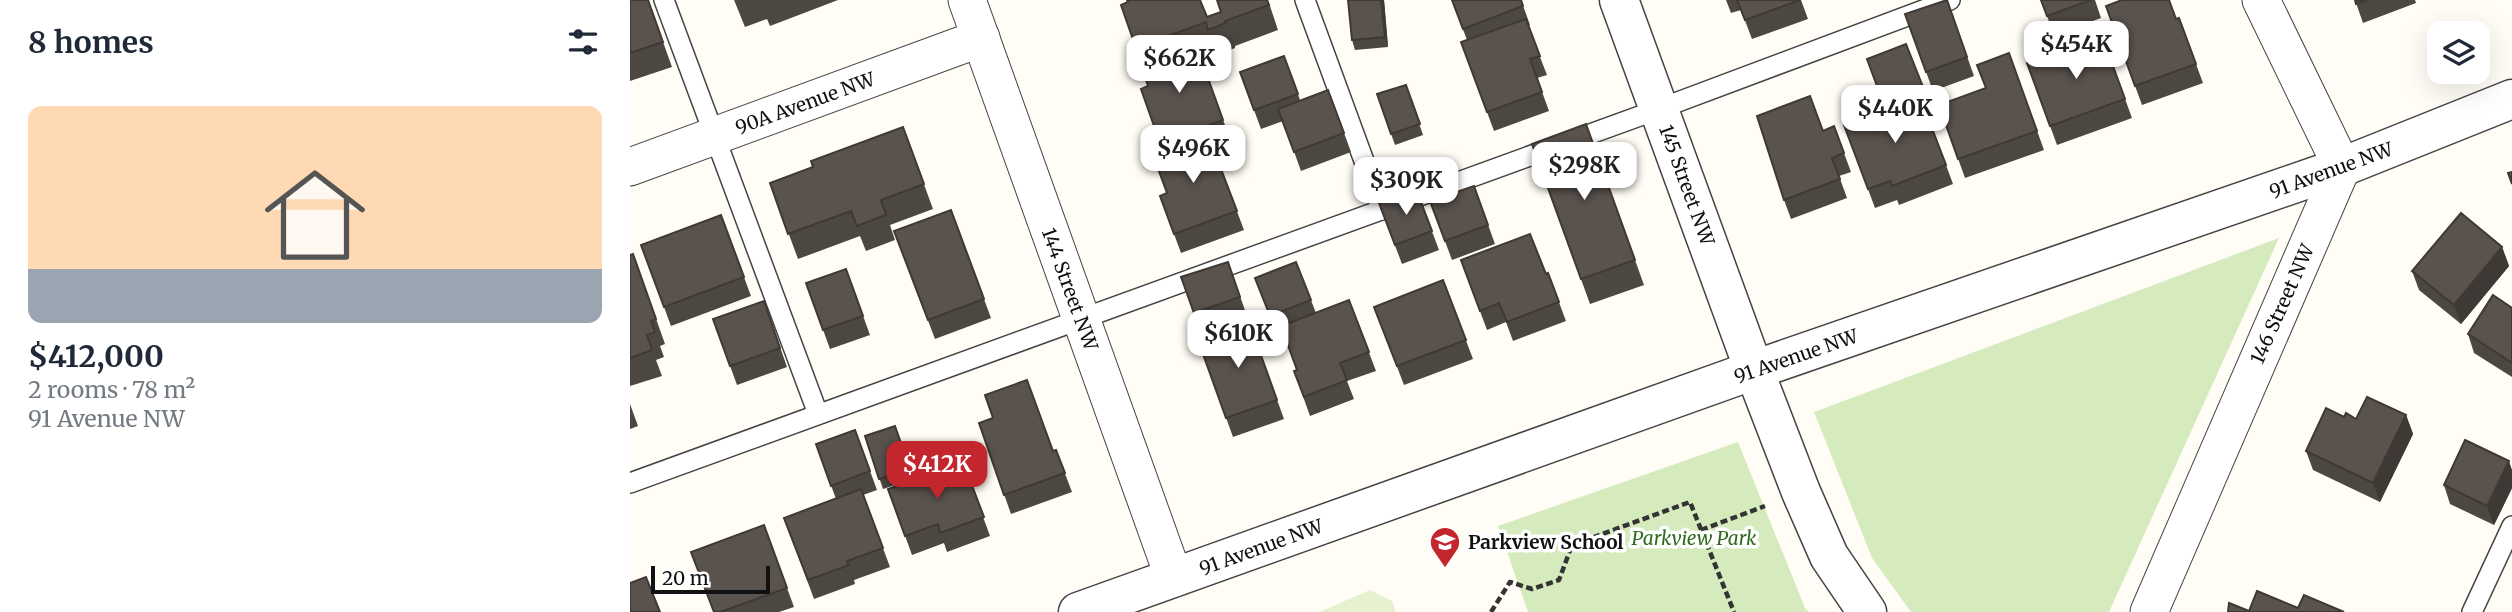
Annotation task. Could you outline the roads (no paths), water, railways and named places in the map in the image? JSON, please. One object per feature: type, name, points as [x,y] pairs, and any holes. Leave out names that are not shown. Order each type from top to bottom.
[{"type":"street","name":"144 Street NW","points":[[967,0],[1174,578]]},
{"type":"street","name":"145 Street NW","points":[[1619,0],[1754,370]]},
{"type":"street","points":[[2261,0],[2342,167]]},
{"type":"street","name":"90A Avenue NW","points":[[630,167],[981,38]]},
{"type":"street","name":"91 Avenue NW","points":[[1078,612],[1754,370],[2342,167],[2512,99]]},
{"type":"street","name":"146 Street NW","points":[[2149,612],[2342,167]]},
{"type":"street","points":[[1754,370],[1829,556],[1867,612]]},
{"type":"lane","points":[[664,0],[818,414]]},
{"type":"lane","points":[[1306,0],[1382,210]]},
{"type":"lane","points":[[630,483],[1659,109],[1942,1]]},
{"type":"lane","points":[[2472,612],[2512,526]]},
{"type":"place","name":"Parkview School","points":[[1445,569]]},
{"type":"park label","name":"Parkview Park","points":[[1694,538]]}]
